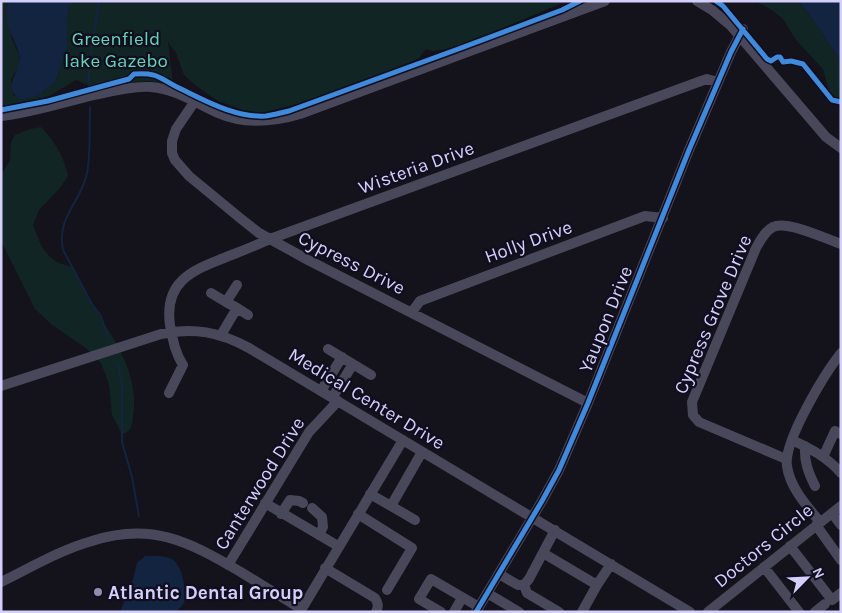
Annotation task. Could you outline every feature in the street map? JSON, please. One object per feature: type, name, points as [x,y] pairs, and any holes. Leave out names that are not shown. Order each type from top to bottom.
[{"type":"street","points":[[1,116],[130,88],[160,89],[179,93],[219,114],[241,120],[257,122],[285,118],[309,111],[605,1]]},
{"type":"street","points":[[697,1],[741,33],[826,138],[841,148]]},
{"type":"street","name":"Yaupon Drive","points":[[478,609],[559,470],[718,82],[741,33]]},
{"type":"street","name":"Wisteria Drive","points":[[169,393],[183,365],[176,355],[171,332],[170,303],[175,289],[186,277],[205,265],[270,239],[700,81],[707,79],[718,82]]},
{"type":"street","name":"Cypress Drive","points":[[195,101],[176,129],[172,141],[172,153],[175,160],[189,176],[240,218],[270,239],[308,260],[588,402]]},
{"type":"street","name":"Holly Drive","points":[[412,312],[420,300],[536,256],[645,216],[663,218]]},
{"type":"street","name":"Cypress Grove Drive","points":[[786,459],[699,422],[693,414],[692,402],[756,248],[764,235],[774,227],[785,226],[841,244]]},
{"type":"street","points":[[226,302],[237,285]]},
{"type":"street","points":[[212,293],[248,315]]},
{"type":"street","points":[[221,335],[237,308]]},
{"type":"street","name":"Medical Center Drive","points":[[1,386],[171,332],[201,331],[221,335],[249,348],[690,612]]},
{"type":"street","points":[[328,349],[371,375]]},
{"type":"street","points":[[841,353],[812,396],[792,440],[786,459],[789,475],[795,488],[841,560]]},
{"type":"street","points":[[321,391],[342,358]]},
{"type":"street","name":"Canterwood Drive","points":[[353,364],[335,400],[309,432],[228,565],[300,610],[403,440]]},
{"type":"street","points":[[823,456],[835,431],[841,434]]},
{"type":"street","points":[[792,440],[823,456],[840,468]]},
{"type":"street","points":[[805,446],[804,457],[815,486]]},
{"type":"street","points":[[391,506],[422,452]]},
{"type":"street","points":[[370,494],[415,520]]},
{"type":"street","points":[[281,514],[290,500],[299,501],[322,517],[323,527],[319,535]]},
{"type":"street","points":[[265,503],[338,546]]},
{"type":"street","name":"Doctors Circle","points":[[708,612],[841,506]]},
{"type":"street","points":[[832,513],[841,525]]},
{"type":"street","points":[[358,514],[412,548],[387,590]]},
{"type":"street","points":[[524,585],[555,530]]},
{"type":"street","points":[[1,582],[78,546],[104,537],[132,533],[158,535],[184,542],[228,565]]},
{"type":"street","points":[[790,546],[832,600],[841,593]]},
{"type":"street","points":[[543,553],[597,585]]},
{"type":"street","points":[[582,612],[611,564]]},
{"type":"street","points":[[764,567],[799,612]]},
{"type":"street","points":[[325,568],[375,598],[378,608],[376,612]]},
{"type":"street","points":[[499,574],[518,585],[524,585]]},
{"type":"street","points":[[441,612],[419,599],[431,579],[478,609]]},
{"type":"street","points":[[524,585],[527,593],[559,612]]},
{"type":"street","points":[[488,593],[519,612]]},
{"type":"street","points":[[454,612],[462,598]]},
{"type":"street","points":[[815,612],[825,604]]},
{"type":"green space","name":"Greenfield lake Gazebo","points":[[1,1],[9,1],[7,7],[12,39],[19,55],[19,65],[11,80],[14,96],[45,91],[55,83],[67,48],[69,6],[79,1],[567,1],[455,48],[433,51],[426,49],[418,59],[361,82],[297,104],[261,113],[243,110],[218,101],[195,85],[184,75],[176,53],[168,42],[173,85],[150,81],[121,83],[95,88],[76,80],[49,96],[6,108],[1,105]]},
{"type":"green space","points":[[755,1],[798,1],[809,14],[841,62],[841,105],[833,100],[823,69],[796,40],[783,19],[772,10]]},
{"type":"green space","points":[[41,127],[51,138],[58,150],[68,176],[60,188],[39,210],[33,225],[46,253],[57,262],[73,267],[87,295],[109,330],[129,372],[133,386],[133,417],[129,430],[122,434],[112,415],[109,384],[101,363],[87,349],[51,324],[35,309],[1,241],[1,175],[10,160],[11,142],[15,135]]},
{"type":"water","points":[[9,1],[79,1],[69,6],[67,48],[55,83],[37,96],[20,100],[12,89],[13,78],[18,67],[19,54],[7,22],[6,15]]},
{"type":"water","points":[[798,1],[841,1],[841,62],[809,14]]},
{"type":"water","points":[[145,556],[169,558],[176,562],[179,567],[185,598],[184,603],[176,611],[120,612],[137,563]]},
{"type":"waterway","points":[[89,88],[89,66],[99,1]]},
{"type":"waterway","points":[[90,107],[87,173],[80,193],[66,219],[62,238],[63,250],[92,304],[101,316],[108,338]]},
{"type":"waterway","points":[[118,363],[122,387],[122,442],[132,477],[139,516]]},
{"type":"cycle path","points":[[1,110],[48,101],[129,79],[134,74],[149,74],[233,112],[266,116],[289,111],[562,10],[580,1]]},
{"type":"cycle path","points":[[716,1],[723,6],[767,59],[771,61],[780,57],[783,62],[791,61],[803,64],[832,100],[841,102]]},
{"type":"cycle path","points":[[476,612],[559,470],[588,403],[689,150],[731,52],[743,29]]},
{"type":"place","name":"Atlantic Dental Group","points":[[98,592]]}]
